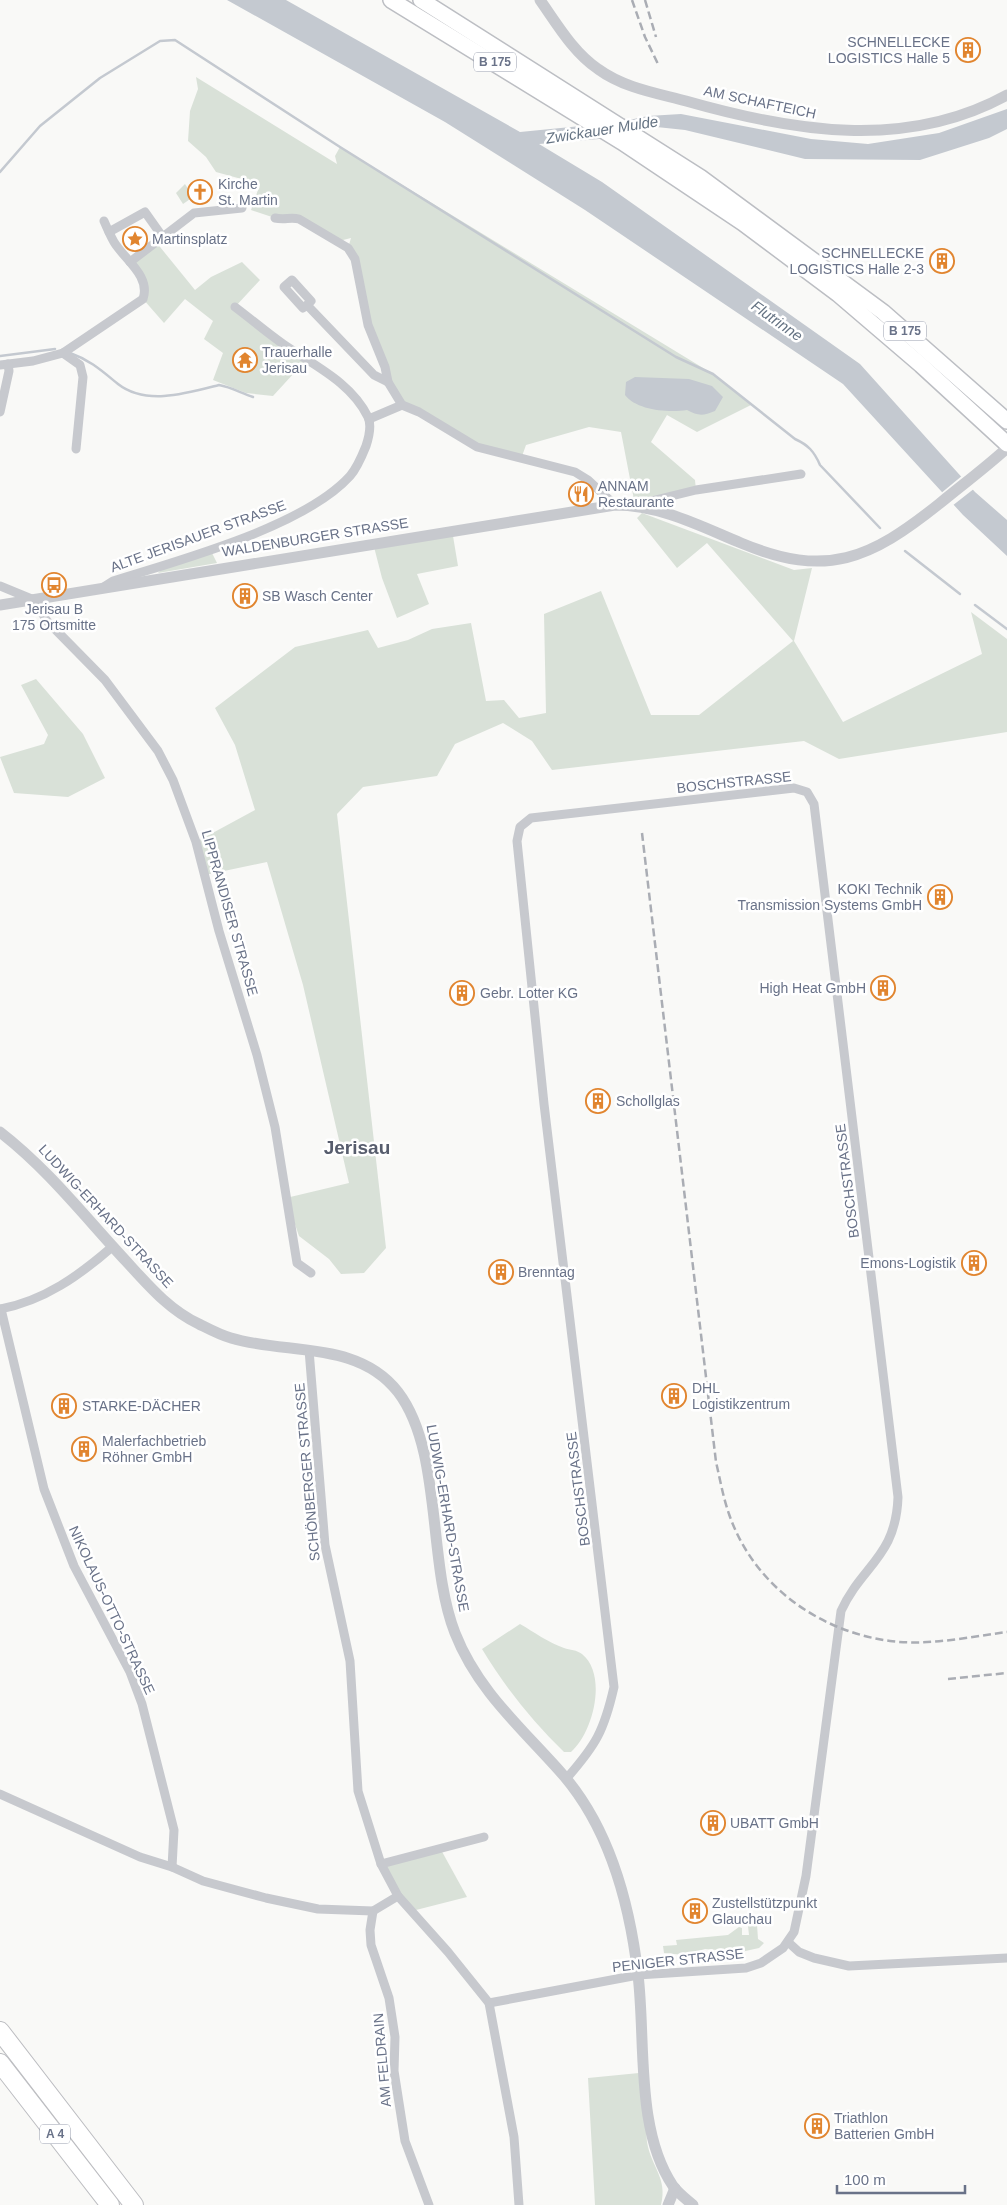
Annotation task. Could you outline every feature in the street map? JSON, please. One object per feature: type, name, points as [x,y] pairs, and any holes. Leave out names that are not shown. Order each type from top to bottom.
[{"type":"highway","name":"A 4","points":[[0,2031],[134,2205]]},
{"type":"highway","name":"A 4","points":[[0,2063],[110,2205]]},
{"type":"main road","name":"B 175","points":[[421,0],[595,118],[622,142],[743,223],[817,277],[921,365],[1007,444]]},
{"type":"main road","name":"B 175","points":[[398,2],[595,118],[637,138],[700,176],[806,253],[925,347],[1007,421]]},
{"type":"street","points":[[435,0],[443,14]]},
{"type":"street","name":"AM SCHAFTEICH","points":[[540,0],[577,51],[598,69],[624,84],[720,111],[807,128],[837,131],[874,130],[953,118],[993,103],[1007,95]]},
{"type":"street","points":[[130,262],[194,213],[242,208]]},
{"type":"street","points":[[109,232],[145,212],[162,236]]},
{"type":"street","points":[[275,218],[299,219],[348,248],[355,259],[368,325],[385,367],[388,382],[402,405],[418,412],[477,447],[575,472],[588,480],[615,505]]},
{"type":"street","points":[[4,365],[63,353],[143,299],[145,292],[143,281],[114,243],[104,220]]},
{"type":"street","points":[[307,305],[374,375],[388,382]]},
{"type":"street","points":[[235,307],[282,344],[342,384],[360,403],[369,419],[402,405]]},
{"type":"street","points":[[63,353],[80,365],[83,377],[76,450]]},
{"type":"street","points":[[0,412],[10,371],[4,365]]},
{"type":"street","name":"ALTE JERISAUER STRASSE","points":[[102,588],[113,581],[187,557],[287,520],[320,500],[350,476],[362,456],[370,436],[369,419]]},
{"type":"street","name":"WALDENBURGER STRASSE","points":[[0,605],[615,505],[635,505],[664,511],[762,552],[799,560],[822,562],[848,558],[876,548],[909,528],[1007,448]]},
{"type":"street","name":"WALDENBURGER STRASSE","points":[[635,505],[696,490],[801,474]]},
{"type":"street","points":[[3,588],[34,600]]},
{"type":"street","name":"LIPPRANDISER STRASSE","points":[[34,600],[47,621],[85,658],[125,704],[158,751],[172,780],[196,842],[220,931],[257,1054],[275,1127],[297,1262],[311,1273]]},
{"type":"street","name":"BOSCHSTRASSE","points":[[566,1779],[589,1754],[606,1723],[614,1687],[544,1104],[518,841],[520,827],[531,818],[794,788],[807,792],[814,804],[898,1498],[893,1531],[886,1547],[847,1596],[840,1611],[822,1740],[812,1843],[794,1932],[788,1942]]},
{"type":"street","name":"LUDWIG-ERHARD-STRASSE","points":[[0,1132],[30,1155],[112,1247],[163,1300],[195,1322],[232,1338],[309,1350],[362,1361],[396,1389],[415,1417],[425,1457],[441,1573],[454,1629],[469,1665],[497,1704],[566,1779],[604,1839],[620,1884],[638,1975],[649,2126],[656,2151],[675,2188],[693,2205]]},
{"type":"street","points":[[1,1307],[54,1290],[84,1272],[112,1247]]},
{"type":"street","name":"NIKOLAUS-OTTO-STRASSE","points":[[1,1307],[47,1497],[74,1566],[130,1672],[142,1704],[174,1830],[172,1867]]},
{"type":"street","name":"SCHÖNBERGER STRASSE","points":[[309,1350],[325,1545],[350,1661],[358,1792],[381,1864],[398,1896],[448,1952],[489,2003],[514,2137],[519,2205]]},
{"type":"street","points":[[0,1794],[96,1839],[140,1857],[172,1867],[203,1881],[295,1905],[318,1909],[373,1911],[398,1896]]},
{"type":"street","points":[[381,1864],[484,1837]]},
{"type":"street","name":"AM FELDRAIN","points":[[373,1911],[370,1930],[371,1945],[390,1998],[396,2037],[394,2071],[405,2141],[429,2205]]},
{"type":"street","points":[[788,1942],[799,1952],[814,1958],[849,1966],[1007,1958]]},
{"type":"street","name":"PENIGER STRASSE","points":[[489,2003],[638,1975],[746,1968],[770,1958],[788,1942]]},
{"type":"street","points":[[668,2205],[675,2188]]},
{"type":"shaded area","points":[[196,77],[337,164],[335,156],[340,147],[713,374],[751,405],[697,432],[667,415],[651,442],[695,480],[696,490],[635,505],[621,432],[589,427],[526,445],[521,459],[496,453],[402,405],[388,382],[348,248],[351,238],[339,241],[299,218],[275,218],[251,210],[260,184],[216,172],[206,157],[188,141],[190,111],[198,89]]},
{"type":"shaded area","points":[[185,184],[193,197],[183,204],[176,193]]},
{"type":"shaded area","points":[[156,242],[195,290],[211,277],[242,262],[260,280],[235,307],[306,360],[273,396],[246,393],[213,380],[223,353],[204,339],[213,321],[185,299],[164,323],[143,299],[145,292],[130,262]]},
{"type":"shaded area","points":[[642,513],[794,570],[812,568],[794,641],[843,722],[982,654],[971,612],[1007,639],[1007,732],[839,759],[804,741],[552,770],[532,741],[503,723],[455,744],[437,776],[363,787],[337,814],[386,1248],[364,1273],[341,1274],[329,1259],[299,1236],[286,1198],[349,1183],[303,985],[267,862],[205,875],[196,842],[255,810],[235,745],[215,708],[295,647],[368,630],[378,648],[408,640],[432,629],[471,623],[486,701],[504,700],[519,718],[546,713],[544,614],[601,591],[651,715],[699,715],[793,641],[707,543],[677,568],[637,518]]},
{"type":"shaded area","points":[[452,530],[458,566],[417,574],[429,604],[397,618],[382,578],[373,543]]},
{"type":"shaded area","points":[[211,551],[217,563],[158,573],[164,567]]},
{"type":"shaded area","points":[[36,679],[83,734],[105,778],[68,797],[14,793],[0,757],[44,744],[48,735],[21,685]]},
{"type":"shaded area","points":[[520,1624],[553,1643],[582,1654],[590,1663],[596,1689],[594,1704],[586,1732],[571,1752],[564,1752],[530,1716],[500,1677],[482,1649]]},
{"type":"shaded area","points":[[440,1848],[467,1897],[412,1911],[381,1864]]},
{"type":"shaded area","points":[[757,1925],[758,1939],[764,1943],[759,1948],[741,1952],[705,1949],[684,1955],[664,1953],[663,1946],[677,1945],[676,1940],[728,1935],[739,1927],[742,1928],[742,1935],[749,1935],[748,1926]]},
{"type":"shaded area","points":[[640,2057],[647,2142],[661,2180],[663,2196],[661,2205],[595,2205],[588,2078],[639,2073]]},
{"type":"water","points":[[227,0],[286,0],[520,132],[581,126],[619,117],[629,120],[648,116],[681,114],[811,139],[868,144],[939,133],[1007,109],[1007,129],[989,138],[920,160],[805,159],[685,130],[647,126],[599,139],[539,144],[602,182],[860,364],[975,492],[1007,520],[1007,556],[963,515],[843,384],[585,210],[445,122]]},
{"type":"water","points":[[635,377],[689,379],[712,386],[723,397],[715,411],[704,414],[687,410],[662,411],[644,407],[630,400],[625,395],[626,382]]},
{"type":"pier","points":[[963,475],[975,488],[952,506],[940,494]]},
{"type":"waterway","points":[[0,172],[40,126],[100,78],[160,41],[175,40],[340,147],[676,357],[713,374],[810,449],[820,465],[880,528]]},
{"type":"waterway","points":[[0,356],[55,349]]},
{"type":"waterway","points":[[70,353],[90,362],[129,391],[141,395],[167,396],[219,385],[253,397]]},
{"type":"waterway","points":[[905,551],[960,594]]},
{"type":"waterway","points":[[975,605],[1007,629]]},
{"type":"railway","points":[[632,0],[645,37],[658,64]]},
{"type":"railway","points":[[645,0],[656,37]]},
{"type":"railway","points":[[642,833],[716,1462],[727,1508],[740,1539],[754,1562],[771,1582],[791,1600],[813,1615],[837,1627],[863,1636],[904,1642],[949,1640],[1007,1632]]},
{"type":"railway","points":[[948,1679],[1007,1673]]},
{"type":"place","name":"SCHNELLECKE LOGISTICS Halle 5","points":[[968,50]]},
{"type":"place","name":"Kirche St. Martin","points":[[200,192]]},
{"type":"place","name":"Martinsplatz","points":[[135,239]]},
{"type":"place","name":"SCHNELLECKE LOGISTICS Halle 2-3","points":[[942,261]]},
{"type":"place","name":"Trauerhalle Jerisau","points":[[245,360]]},
{"type":"place","name":"ANNAM Restaurante","points":[[581,494]]},
{"type":"place","name":"Jerisau B 175 Ortsmitte","points":[[54,585]]},
{"type":"place","name":"SB Wasch Center","points":[[245,596]]},
{"type":"place","name":"KOKI Technik Transmission Systems GmbH","points":[[940,897]]},
{"type":"place","name":"High Heat GmbH","points":[[883,988]]},
{"type":"place","name":"Gebr. Lotter KG","points":[[462,993]]},
{"type":"place","name":"Schollglas","points":[[598,1101]]},
{"type":"place","name":"Emons-Logistik","points":[[974,1263]]},
{"type":"place","name":"Brenntag","points":[[501,1272]]},
{"type":"place","name":"DHL Logistikzentrum","points":[[674,1396]]},
{"type":"place","name":"STARKE-DÄCHER","points":[[64,1406]]},
{"type":"place","name":"Malerfachbetrieb Röhner GmbH","points":[[84,1449]]},
{"type":"place","name":"UBATT GmbH","points":[[713,1823]]},
{"type":"place","name":"Zustellstützpunkt Glauchau","points":[[695,1911]]},
{"type":"place","name":"Triathlon Batterien GmbH","points":[[817,2126]]},
{"type":"district","name":"Jerisau","points":[[357,1147]]},
{"type":"water label","name":"Zwickauer Mulde","points":[[602,130]]},
{"type":"water label","name":"Flutrinne","points":[[777,321]]}]
